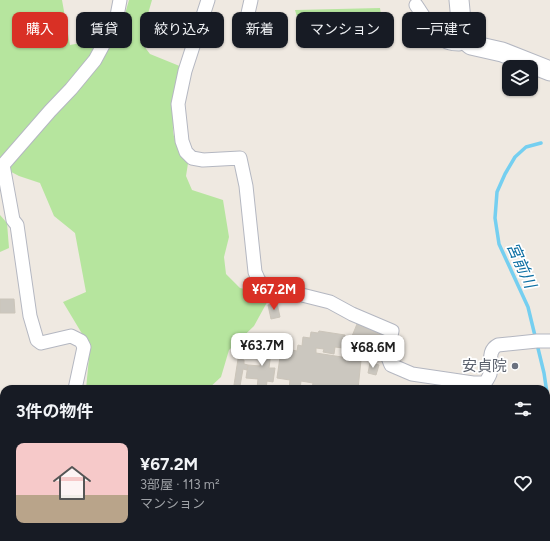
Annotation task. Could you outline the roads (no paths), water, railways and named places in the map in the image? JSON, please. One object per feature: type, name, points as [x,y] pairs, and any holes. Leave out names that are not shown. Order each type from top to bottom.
[{"type":"main road","points":[[459,0],[460,12]]},
{"type":"main road","points":[[484,48],[502,52],[550,71]]},
{"type":"street","points":[[76,385],[84,347],[81,341],[71,336],[41,343],[37,340],[30,316],[17,225],[13,220],[3,165],[71,89],[94,60],[116,21],[120,0]]},
{"type":"street","points":[[208,0],[185,72],[178,104],[182,141],[186,152],[192,158],[203,160],[240,158],[246,186],[255,272],[259,281],[266,286],[330,302],[352,314],[392,331],[387,355],[391,365],[412,374],[473,383],[485,383],[490,374],[491,352],[494,347],[498,345],[550,341]]},
{"type":"street","points":[[248,12],[251,0]]},
{"type":"street","points":[[416,5],[421,12]]},
{"type":"waterway","name":"宮前川","points":[[541,143],[526,147],[515,157],[497,192],[495,218],[499,244],[528,307],[546,385]]},
{"type":"place","name":"安貞院","points":[[515,366]]}]
